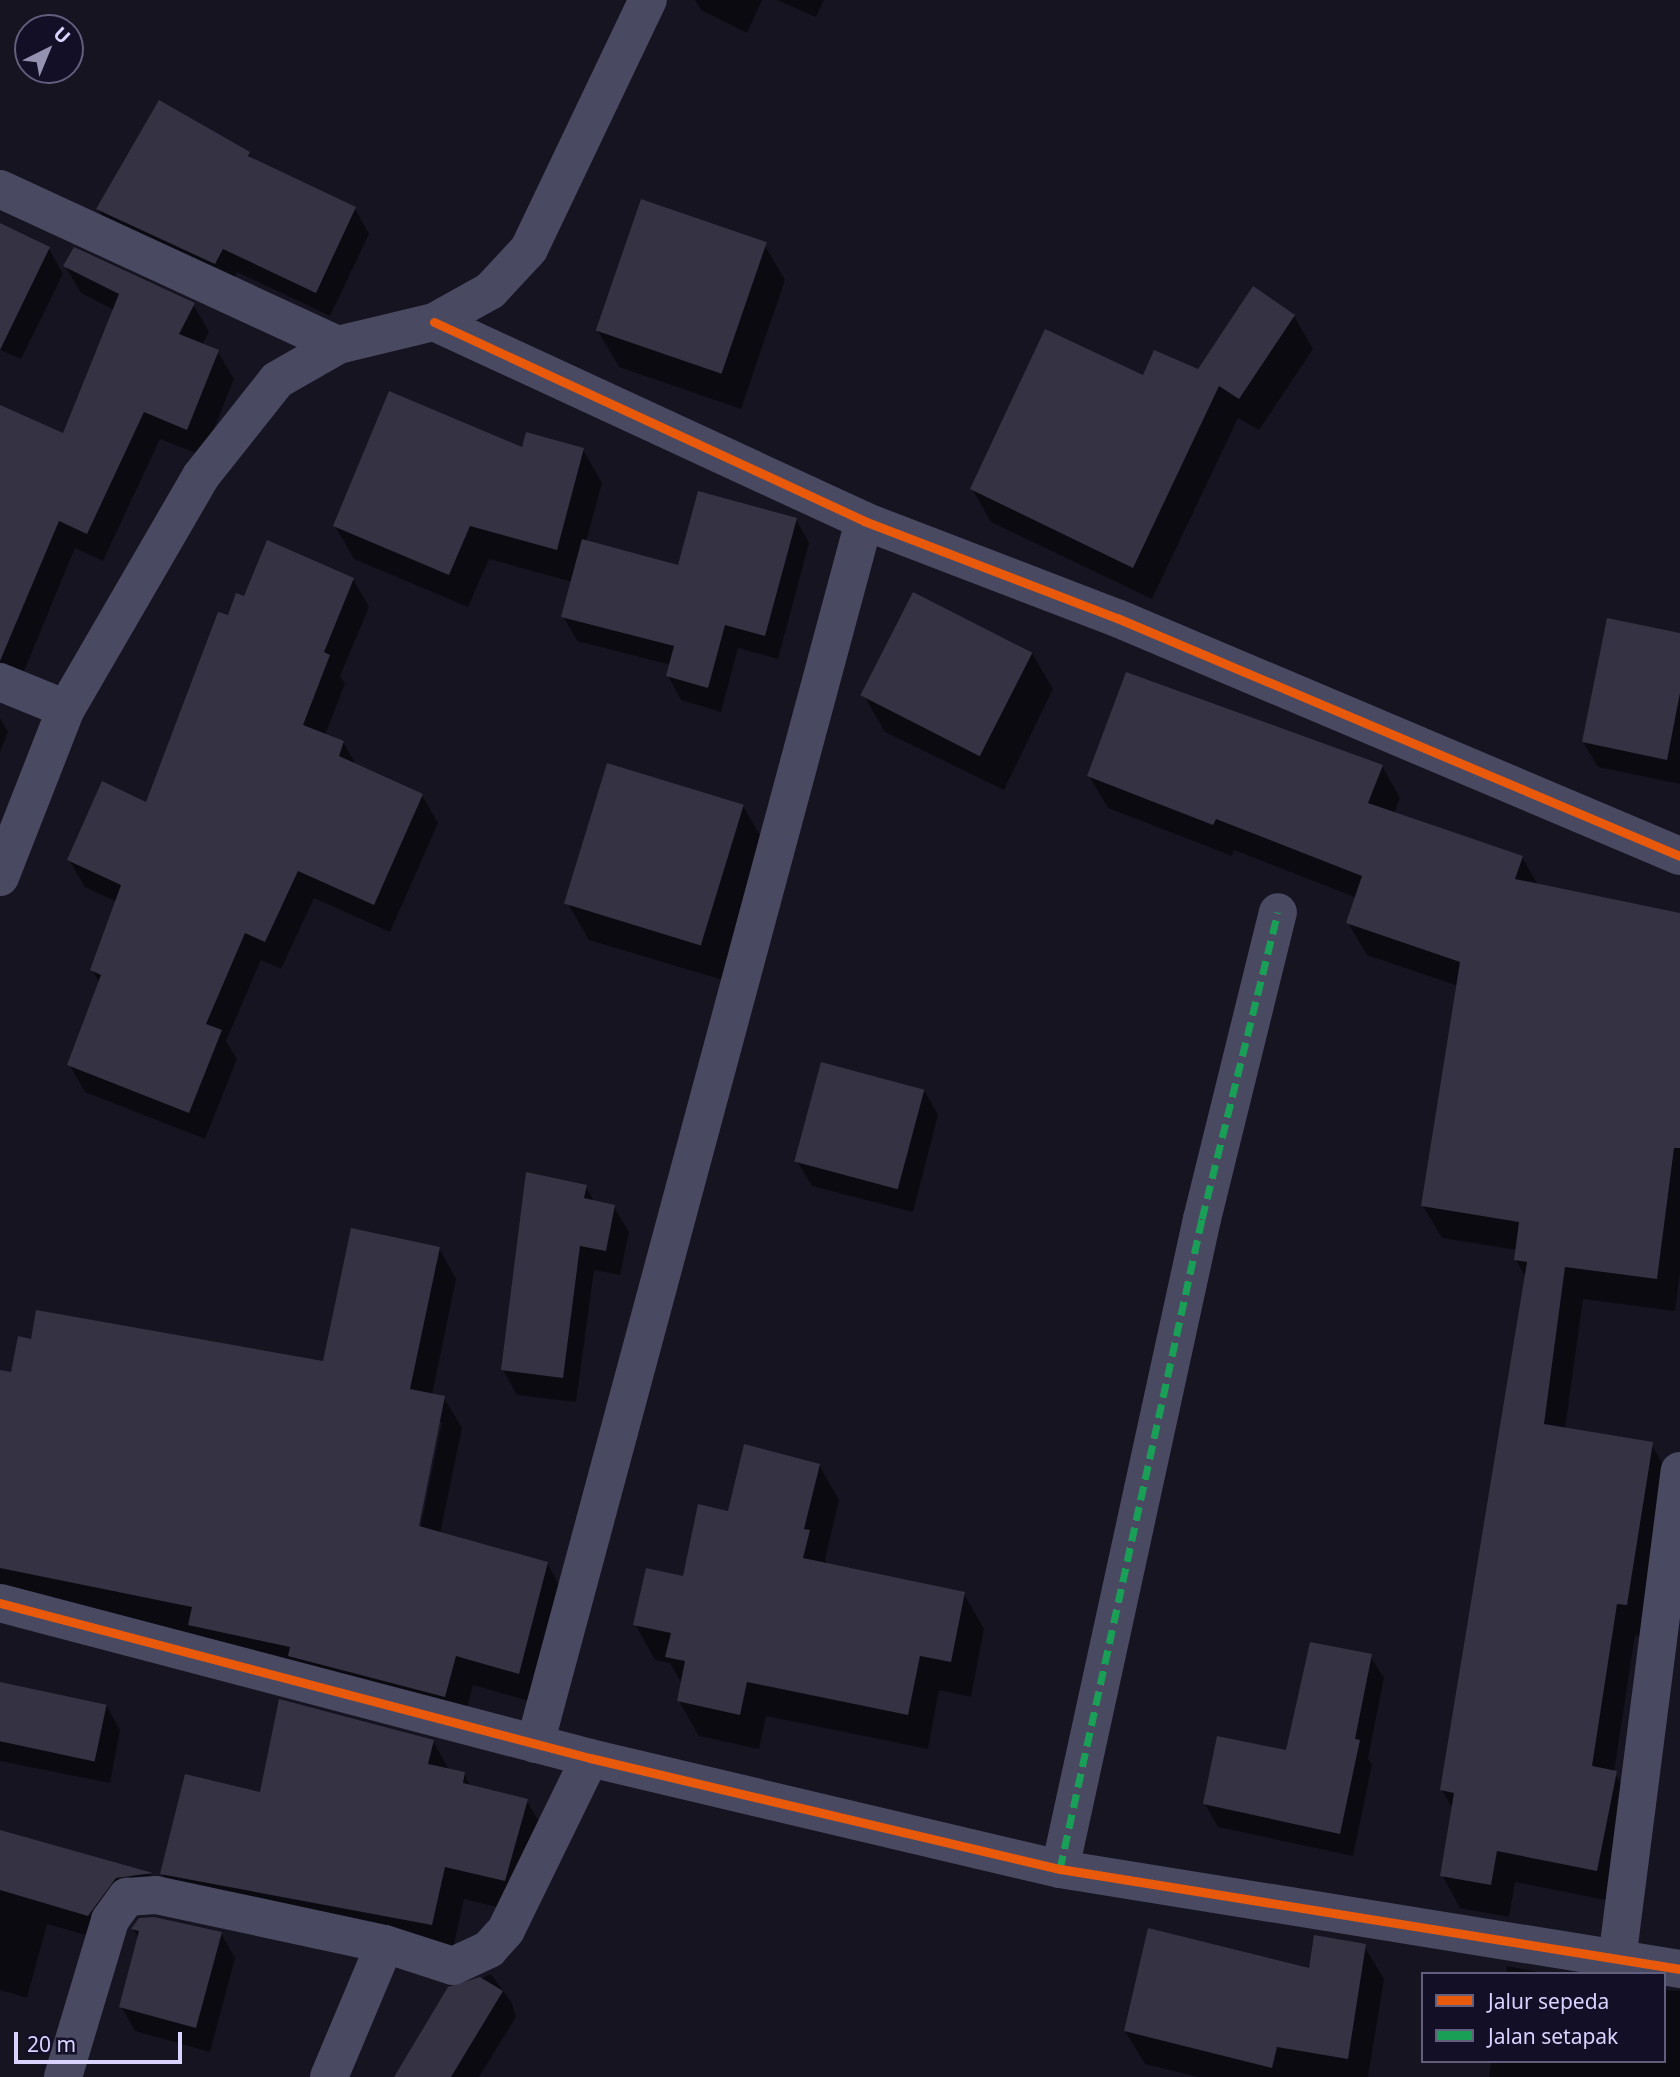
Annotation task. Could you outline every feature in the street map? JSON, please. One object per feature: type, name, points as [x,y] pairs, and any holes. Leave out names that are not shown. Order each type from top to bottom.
[{"type":"street","points":[[0,877],[66,709],[201,476],[277,380],[338,345],[434,322],[490,292],[529,249],[648,0]]},
{"type":"street","points":[[0,189],[338,345]]},
{"type":"street","points":[[434,322],[863,521],[1117,618],[1680,856]]},
{"type":"street","points":[[535,1744],[863,521]]},
{"type":"street","points":[[0,682],[66,709]]},
{"type":"street","points":[[1060,1869],[1202,1219],[1278,912]]},
{"type":"street","points":[[1617,1960],[1680,1471]]},
{"type":"street","points":[[0,1604],[590,1758],[1060,1869],[1680,1969]]},
{"type":"street","points":[[63,2077],[110,1920],[127,1897],[156,1895],[385,1944],[453,1966],[489,1949],[506,1930],[590,1758]]},
{"type":"street","points":[[329,2077],[385,1944]]},
{"type":"building","points":[[159,100],[250,152],[248,156],[356,207],[316,293],[223,249],[215,264],[96,209]]},
{"type":"building","points":[[641,199],[767,242],[721,374],[596,330]]},
{"type":"building","points":[[0,223],[50,247],[0,350]]},
{"type":"building","points":[[74,247],[195,303],[179,334],[219,350],[187,430],[144,412],[87,534],[59,521],[0,661],[0,405],[63,433],[119,294],[63,266]]},
{"type":"building","points":[[1253,286],[1295,315],[1239,399],[1219,386],[1133,568],[970,489],[1045,329],[1143,375],[1154,350],[1198,369]]},
{"type":"building","points":[[389,391],[522,447],[526,432],[584,448],[557,550],[470,526],[449,575],[333,526]]},
{"type":"building","points":[[698,491],[797,518],[765,636],[725,625],[708,688],[666,676],[674,646],[561,617],[582,539],[678,565]]},
{"type":"building","points":[[267,540],[354,578],[324,652],[330,655],[303,725],[344,741],[339,756],[423,794],[374,905],[298,871],[265,942],[245,933],[206,1024],[222,1030],[189,1113],[67,1065],[101,975],[90,970],[121,885],[67,860],[102,781],[146,802],[218,612],[228,615],[236,593],[244,596]]},
{"type":"building","points":[[913,592],[1032,653],[980,756],[860,695]]},
{"type":"building","points":[[1607,618],[1680,633],[1680,693],[1667,760],[1582,742]]},
{"type":"building","points":[[1126,672],[1383,765],[1368,803],[1523,856],[1515,879],[1680,913],[1680,1148],[1674,1148],[1657,1279],[1565,1267],[1544,1424],[1653,1442],[1627,1605],[1617,1604],[1592,1766],[1617,1771],[1597,1871],[1497,1851],[1491,1885],[1440,1876],[1454,1793],[1440,1790],[1527,1262],[1514,1260],[1519,1222],[1421,1206],[1460,962],[1346,923],[1362,876],[1216,819],[1213,825],[1087,776]]},
{"type":"building","points":[[607,763],[744,805],[701,945],[564,904]]},
{"type":"building","points":[[821,1062],[924,1090],[898,1189],[794,1161]]},
{"type":"building","points":[[526,1172],[587,1185],[584,1198],[615,1205],[606,1251],[580,1246],[563,1378],[501,1370]]},
{"type":"building","points":[[351,1228],[440,1247],[410,1389],[445,1396],[419,1526],[548,1562],[519,1674],[456,1656],[445,1697],[288,1656],[290,1647],[188,1625],[192,1607],[0,1568],[0,1370],[11,1372],[18,1336],[31,1339],[36,1310],[323,1361]]},
{"type":"building","points":[[744,1444],[820,1464],[804,1529],[810,1530],[803,1558],[965,1592],[951,1662],[920,1656],[908,1715],[747,1682],[740,1715],[677,1701],[685,1661],[665,1657],[671,1633],[633,1625],[646,1568],[683,1576],[698,1504],[728,1511]]},
{"type":"building","points":[[1310,1642],[1372,1654],[1355,1739],[1360,1740],[1340,1834],[1203,1804],[1217,1736],[1286,1750]]},
{"type":"building","points":[[0,1682],[107,1705],[95,1761],[0,1741]]},
{"type":"building","points":[[279,1699],[434,1740],[428,1764],[465,1772],[463,1783],[528,1799],[505,1881],[445,1867],[432,1925],[160,1874],[185,1774],[260,1792]]},
{"type":"building","points":[[0,1830],[153,1873],[116,1878],[88,1916],[0,1890]]},
{"type":"building","points":[[154,1917],[222,1932],[196,2028],[119,2007],[139,1931],[131,1929],[139,1918]]},
{"type":"building","points":[[1148,1928],[1309,1968],[1314,1935],[1366,1944],[1348,2059],[1277,2047],[1272,2068],[1124,2031]]},
{"type":"building","points":[[480,1977],[503,1991],[451,2077],[394,2077],[448,1987]]},
{"type":"marked path","points":[[1060,1869],[1202,1219],[1278,912]]},
{"type":"cycle path","points":[[434,322],[864,521],[1117,618],[1680,856]]},
{"type":"cycle path","points":[[0,1603],[590,1758],[1060,1869],[1680,1969]]}]
